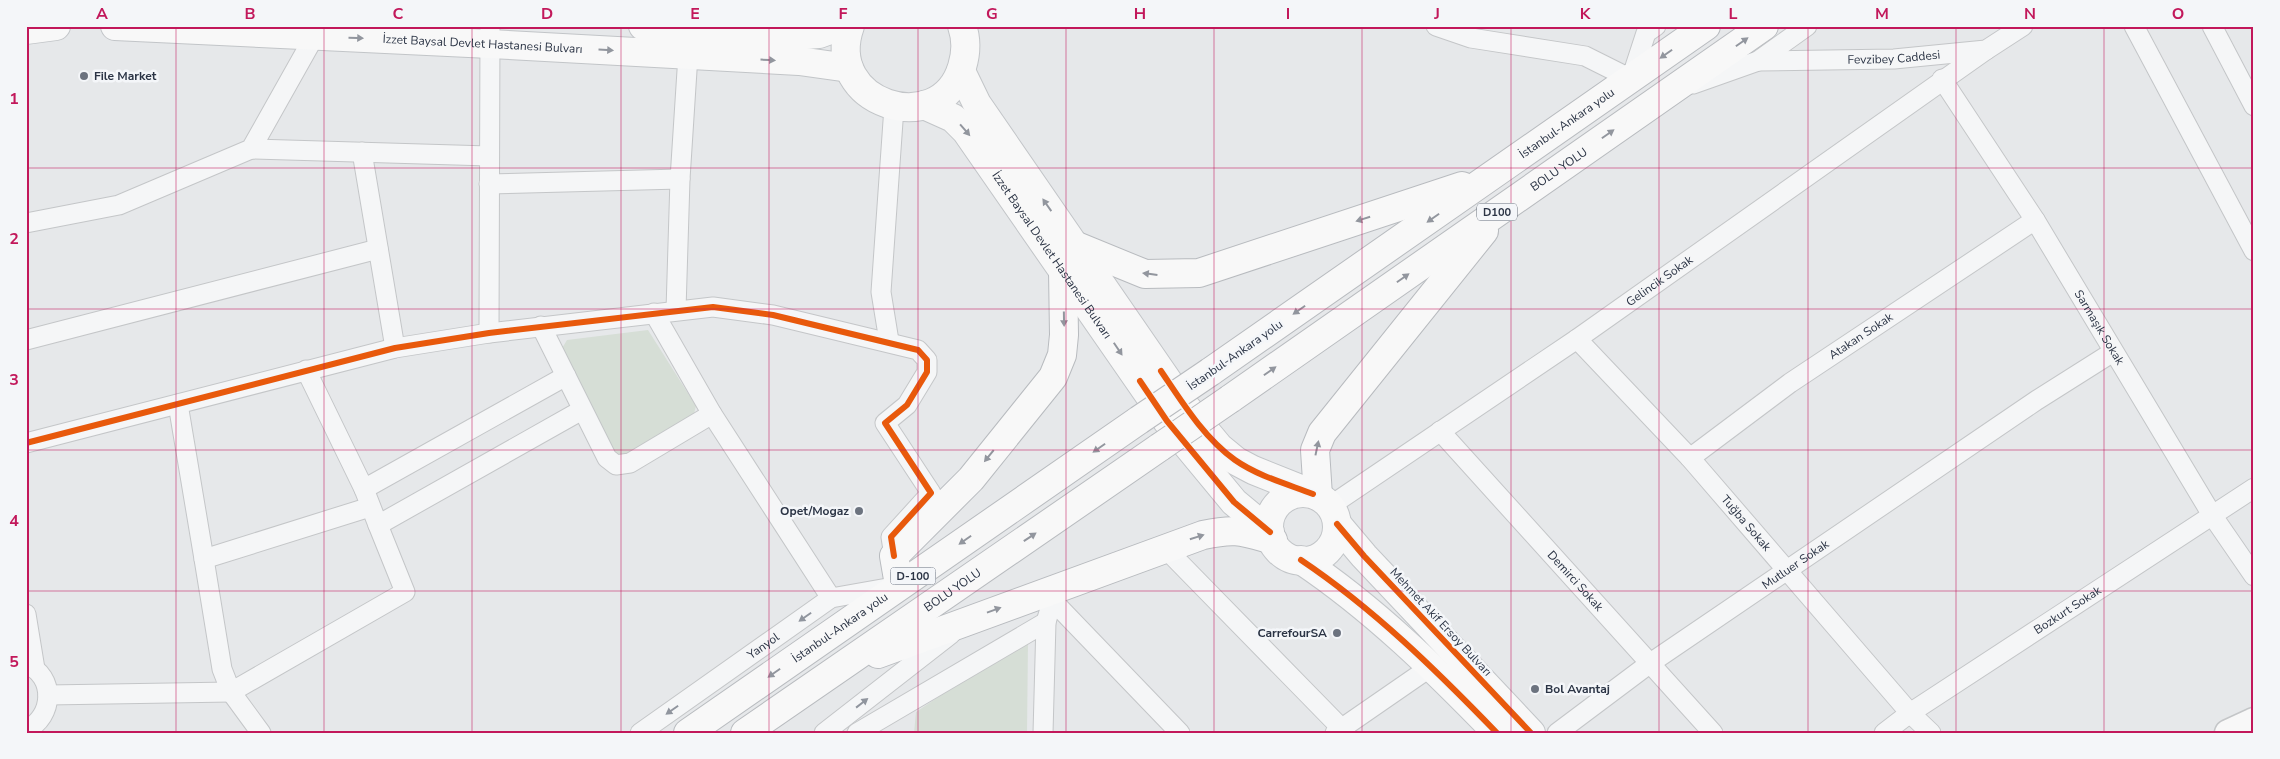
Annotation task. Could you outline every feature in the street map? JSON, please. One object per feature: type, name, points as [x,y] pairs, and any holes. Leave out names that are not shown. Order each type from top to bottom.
[{"type":"main road","points":[[26,30],[56,26]]},
{"type":"main road","name":"İzzet Baysal Devlet Hastanesi Bulvarı","points":[[116,26],[314,37],[490,35],[688,55],[799,61],[849,68]]},
{"type":"main road","points":[[643,26],[805,35],[841,26]]},
{"type":"main road","points":[[850,26],[846,45],[849,68],[858,84],[871,97],[894,107],[909,108],[924,105],[946,92],[961,71],[966,44],[962,26]]},
{"type":"main road","name":"İstanbul-Ankara yolu","points":[[688,733],[1706,26]]},
{"type":"main road","name":"BOLU YOLU","points":[[745,733],[1160,448],[1764,26]]},
{"type":"main road","name":"İzzet Baysal Devlet Hastanesi Bulvarı","points":[[961,71],[977,104],[1185,406],[1219,448],[1253,470],[1324,505]]},
{"type":"main road","name":"İzzet Baysal Devlet Hastanesi Bulvarı","points":[[924,105],[954,118],[962,125],[1167,421],[1234,502],[1271,536]]},
{"type":"main road","points":[[1074,245],[1145,274],[1199,273],[1492,176]]},
{"type":"main road","points":[[1324,505],[1296,494],[1281,501],[1272,515],[1271,536],[1280,552],[1290,558],[1301,560],[1315,558],[1327,550],[1335,538],[1324,505],[1315,450],[1322,433],[1504,207]]},
{"type":"main road","points":[[899,586],[894,556],[971,479],[1053,377],[1062,355],[1064,335],[1064,270]]},
{"type":"main road","name":"Mehmet Akif Ersoy Bulvarı","points":[[1324,505],[1364,556],[1531,733]]},
{"type":"main road","points":[[834,671],[970,619],[1050,595],[1165,548],[1203,535],[1229,530],[1271,536]]},
{"type":"main road","points":[[1340,587],[1345,571],[1350,565],[1364,556]]},
{"type":"main road","points":[[1301,560],[1340,587],[1432,666],[1497,733]]},
{"type":"main road","points":[[2228,733],[2254,721]]},
{"type":"street","points":[[1436,26],[1471,38],[1586,56],[1631,79],[1646,33],[1656,26]]},
{"type":"street","points":[[1666,94],[1758,61],[1807,26]]},
{"type":"street","name":"Fevzibey Caddesi","points":[[1758,61],[1894,59],[1986,50],[2023,26]]},
{"type":"street","points":[[2134,26],[2254,251]]},
{"type":"street","points":[[2212,26],[2254,106]]},
{"type":"street","points":[[489,332],[490,35]]},
{"type":"street","points":[[251,149],[314,37]]},
{"type":"street","name":"Gelincik Sokak","points":[[1324,505],[1440,431],[1577,339],[1877,128],[1942,79],[1986,50]]},
{"type":"street","points":[[676,310],[680,179],[688,55]]},
{"type":"street","name":"Sarmaşık Sokak","points":[[1942,79],[2035,220],[2212,515],[2254,576]]},
{"type":"street","points":[[889,341],[881,292],[894,107]]},
{"type":"street","points":[[26,223],[119,205],[251,149],[489,156]]},
{"type":"street","points":[[362,152],[395,348]]},
{"type":"street","points":[[489,184],[680,179]]},
{"type":"street","name":"Atakan Sokak","points":[[1690,458],[1790,383],[2035,220]]},
{"type":"street","points":[[26,340],[378,249]]},
{"type":"street","points":[[26,443],[395,348],[489,332],[676,310],[714,307],[772,314],[889,341],[918,350],[926,360],[927,372],[919,387],[907,405],[885,423],[931,493],[890,537],[894,556]]},
{"type":"street","points":[[654,313],[712,414],[832,598]]},
{"type":"street","points":[[541,326],[606,458],[616,465],[630,463],[712,414]]},
{"type":"street","name":"Tuğba Sokak","points":[[1577,339],[1690,458],[1786,572],[1910,713],[1931,733]]},
{"type":"street","name":"Mutluer Sokak","points":[[1557,733],[1648,664],[2037,400],[2113,352]]},
{"type":"street","points":[[48,695],[231,692],[405,592],[364,489],[306,370]]},
{"type":"street","points":[[364,489],[566,376]]},
{"type":"street","points":[[178,404],[222,669],[231,692],[261,733]]},
{"type":"street","points":[[378,526],[582,410]]},
{"type":"street","name":"Demirci Sokak","points":[[1440,431],[1648,664],[1713,733]]},
{"type":"street","name":"Bozkurt Sokak","points":[[1884,733],[1910,713],[2254,488]]},
{"type":"street","points":[[204,559],[370,507]]},
{"type":"street","points":[[1165,548],[1341,731],[1432,666]]},
{"type":"street","name":"Yanyol","points":[[640,733],[832,598],[899,586]]},
{"type":"street","points":[[1043,733],[1046,622],[1050,595]]},
{"type":"street","points":[[1050,595],[1180,733]]},
{"type":"street","points":[[26,614],[31,667],[46,683],[48,695],[47,708],[36,727]]},
{"type":"street","points":[[824,733],[970,619]]},
{"type":"street","points":[[857,733],[1046,622]]},
{"type":"shaded area","points":[[648,330],[696,406],[693,418],[626,456],[616,455],[610,451],[561,350],[567,340]]},
{"type":"shaded area","points":[[1021,641],[1028,643],[1027,733],[914,733],[916,712]]},
{"type":"cycle path","points":[[26,443],[395,348],[489,333],[713,307],[773,315],[918,350],[927,360],[927,372],[907,405],[885,423],[931,493],[891,537],[894,556]]},
{"type":"cycle path","points":[[1161,371],[1194,419],[1213,441],[1235,460],[1253,471],[1313,494]]},
{"type":"cycle path","points":[[1140,381],[1167,421],[1234,502],[1270,532]]},
{"type":"cycle path","points":[[1337,524],[1364,556],[1531,733]]},
{"type":"cycle path","points":[[1301,560],[1354,599],[1404,641],[1497,733]]},
{"type":"place","name":"File Market","points":[[84,76]]},
{"type":"place","name":"Opet/Mogaz","points":[[859,511]]},
{"type":"place","name":"CarrefourSA","points":[[1337,633]]},
{"type":"place","name":"Bol Avantaj","points":[[1535,689]]}]
